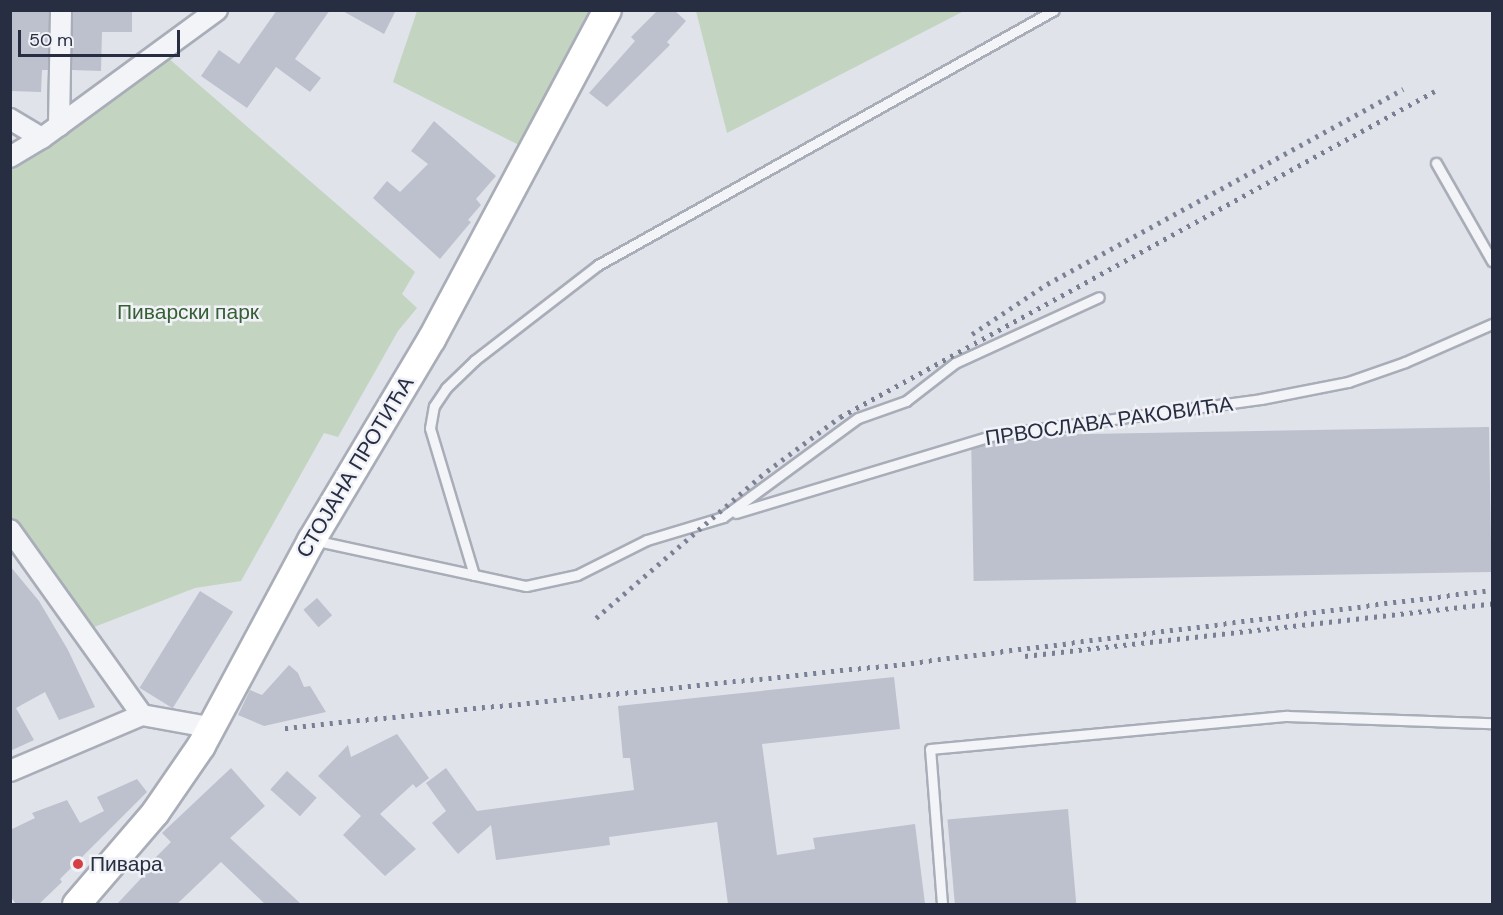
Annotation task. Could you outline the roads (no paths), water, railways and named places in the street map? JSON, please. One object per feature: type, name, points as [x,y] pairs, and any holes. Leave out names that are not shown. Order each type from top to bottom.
[{"type":"main road","name":"СТОЈАНА ПРОТИЋА","points":[[76,904],[176,785],[311,540],[431,339],[607,10]]},
{"type":"street","points":[[60,126],[61,10]]},
{"type":"street","points":[[10,157],[60,126],[217,10]]},
{"type":"street","points":[[10,118],[42,138]]},
{"type":"street","points":[[10,530],[142,715]]},
{"type":"street","points":[[10,771],[142,715],[209,727]]},
{"type":"lane","points":[[474,575],[430,428],[434,406],[453,381],[598,265],[1054,10]]},
{"type":"lane","points":[[1436,163],[1492,261]]},
{"type":"lane","name":"ПРВОСЛАВА РАКОВИЋА","points":[[723,518],[858,418],[906,401],[955,363],[1099,297]]},
{"type":"lane","name":"ПРВОСЛАВА РАКОВИЋА","points":[[311,540],[526,586],[552,582],[577,575],[647,540],[995,435],[1261,399],[1348,382],[1405,362],[1492,324]]},
{"type":"lane","points":[[942,904],[930,748],[1287,716],[1492,723]]},
{"type":"railway","points":[[972,334],[1047,284],[1403,89]]},
{"type":"railway","points":[[596,618],[767,471],[840,417],[1435,91]]},
{"type":"railway","points":[[285,728],[902,664],[1492,590]]},
{"type":"railway","points":[[1025,656],[1492,604]]},
{"type":"place","name":"Пивара","points":[[78,864]]},
{"type":"park label","name":"Пиварски парк","points":[[188,312]]}]
